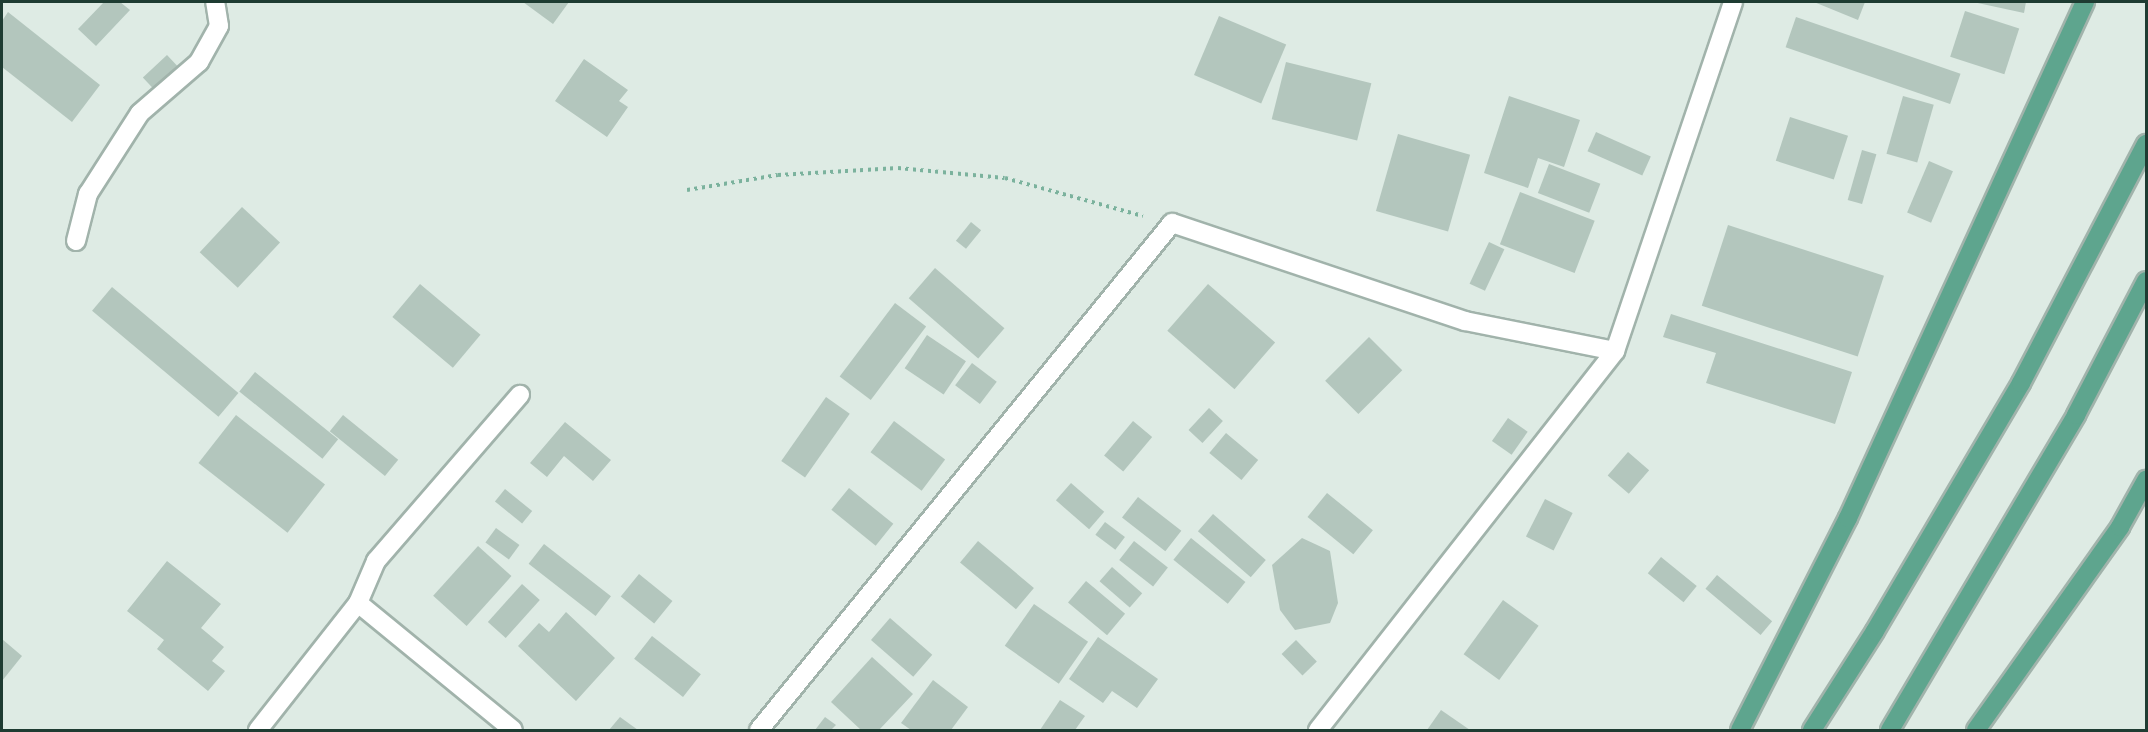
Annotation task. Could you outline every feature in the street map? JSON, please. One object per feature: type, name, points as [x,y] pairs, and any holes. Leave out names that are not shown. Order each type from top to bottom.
[{"type":"main road","points":[[1740,730],[1848,518],[2085,2]]},
{"type":"main road","points":[[1812,730],[1875,631],[2021,383],[2146,144]]},
{"type":"main road","points":[[1890,730],[2076,415],[2146,281]]},
{"type":"main road","points":[[1976,730],[2120,527],[2146,480]]},
{"type":"street","points":[[76,241],[88,194],[140,113],[199,62],[219,26],[215,2]]},
{"type":"street","points":[[1318,730],[1615,351],[1733,2]]},
{"type":"street","points":[[759,730],[1172,223],[1473,324],[1615,351]]},
{"type":"street","points":[[258,730],[358,603],[376,561],[520,395]]},
{"type":"street","points":[[358,603],[513,730]]},
{"type":"path","points":[[687,190],[850,168],[957,171],[1005,178],[1172,223]]},
{"type":"building","points":[[104,2],[120,2],[130,10],[96,46],[78,29]]},
{"type":"building","points":[[523,2],[569,2],[553,24]]},
{"type":"building","points":[[1814,2],[1865,2],[1858,20]]},
{"type":"building","points":[[1973,2],[2026,2],[2024,13]]},
{"type":"building","points":[[1965,11],[2019,29],[2004,74],[1950,57]]},
{"type":"building","points":[[8,12],[100,85],[72,122],[2,67],[2,21]]},
{"type":"building","points":[[1219,16],[1286,45],[1261,103],[1194,75]]},
{"type":"building","points":[[1796,17],[1961,74],[1950,104],[1786,47]]},
{"type":"building","points":[[167,55],[183,72],[159,94],[143,78]]},
{"type":"building","points":[[584,59],[628,90],[619,101],[628,107],[607,137],[555,101]]},
{"type":"building","points":[[1286,62],[1371,83],[1357,141],[1272,119]]},
{"type":"building","points":[[1509,96],[1580,120],[1564,167],[1538,158],[1528,188],[1484,173]]},
{"type":"building","points":[[1903,96],[1934,105],[1917,162],[1886,154]]},
{"type":"building","points":[[1790,117],[1848,136],[1834,180],[1776,161]]},
{"type":"building","points":[[1596,132],[1651,156],[1642,176],[1587,151]]},
{"type":"building","points":[[1398,134],[1470,155],[1448,232],[1376,211]]},
{"type":"building","points":[[1862,150],[1876,154],[1862,204],[1848,200]]},
{"type":"building","points":[[1929,161],[1953,171],[1931,223],[1907,213]]},
{"type":"building","points":[[1549,164],[1600,184],[1589,213],[1538,193]]},
{"type":"building","points":[[1520,192],[1595,221],[1575,273],[1500,244]]},
{"type":"building","points":[[242,207],[280,242],[238,288],[200,252]]},
{"type":"building","points":[[971,222],[981,230],[966,249],[956,241]]},
{"type":"building","points":[[1728,225],[1884,276],[1858,357],[1702,306]]},
{"type":"building","points":[[1489,242],[1504,249],[1485,291],[1470,284]]},
{"type":"building","points":[[935,268],[1004,328],[978,359],[909,298]]},
{"type":"building","points":[[420,284],[481,335],[453,368],[392,317]]},
{"type":"building","points":[[1208,284],[1275,342],[1234,389],[1167,331]]},
{"type":"building","points":[[112,287],[238,393],[218,417],[92,311]]},
{"type":"building","points":[[895,303],[926,326],[871,400],[840,376]]},
{"type":"building","points":[[1671,314],[1852,372],[1835,424],[1706,383],[1716,353],[1663,337]]},
{"type":"building","points":[[927,335],[966,361],[944,394],[905,368]]},
{"type":"building","points":[[1369,337],[1402,370],[1358,414],[1325,381]]},
{"type":"building","points":[[972,363],[997,382],[980,404],[955,385]]},
{"type":"building","points":[[255,372],[338,439],[322,459],[239,391]]},
{"type":"building","points":[[826,397],[850,414],[805,478],[781,461]]},
{"type":"building","points":[[1209,408],[1223,421],[1202,443],[1189,430]]},
{"type":"building","points":[[236,415],[325,485],[287,533],[198,463]]},
{"type":"building","points":[[343,415],[398,460],[385,476],[330,431]]},
{"type":"building","points":[[1508,418],[1528,432],[1512,455],[1492,441]]},
{"type":"building","points":[[894,421],[945,460],[922,491],[871,452]]},
{"type":"building","points":[[1133,421],[1152,437],[1123,472],[1104,455]]},
{"type":"building","points":[[565,422],[611,460],[593,481],[564,456],[547,477],[530,463]]},
{"type":"building","points":[[1226,433],[1258,460],[1241,480],[1209,453]]},
{"type":"building","points":[[1628,452],[1649,470],[1629,494],[1608,475]]},
{"type":"building","points":[[1071,483],[1104,512],[1089,529],[1056,500]]},
{"type":"building","points":[[849,488],[893,524],[876,546],[831,510]]},
{"type":"building","points":[[505,489],[532,511],[522,523],[495,501]]},
{"type":"building","points":[[1327,493],[1373,530],[1353,554],[1307,517]]},
{"type":"building","points":[[1138,497],[1181,531],[1165,551],[1122,517]]},
{"type":"building","points":[[1545,499],[1573,513],[1554,550],[1526,536]]},
{"type":"building","points":[[1213,514],[1266,560],[1251,577],[1198,531]]},
{"type":"building","points":[[1105,522],[1125,537],[1115,550],[1095,535]]},
{"type":"building","points":[[496,528],[519,545],[509,560],[485,543]]},
{"type":"building","points":[[1191,538],[1245,582],[1228,604],[1173,560]]},
{"type":"building","points":[[1302,538],[1330,551],[1338,603],[1330,623],[1295,630],[1280,610],[1272,565]]},
{"type":"building","points":[[978,541],[1034,588],[1016,609],[960,562]]},
{"type":"building","points":[[1134,541],[1168,567],[1153,586],[1119,560]]},
{"type":"building","points":[[544,544],[611,596],[596,616],[529,564]]},
{"type":"building","points":[[478,546],[511,576],[467,626],[433,596]]},
{"type":"building","points":[[1661,557],[1697,586],[1684,602],[1648,573]]},
{"type":"building","points":[[167,561],[221,604],[201,628],[224,647],[212,661],[225,671],[208,691],[157,649],[164,640],[127,611]]},
{"type":"building","points":[[1112,567],[1142,593],[1130,608],[1100,581]]},
{"type":"building","points":[[639,574],[672,601],[654,624],[621,597]]},
{"type":"building","points":[[1717,575],[1772,621],[1761,635],[1705,589]]},
{"type":"building","points":[[1086,581],[1125,614],[1107,635],[1068,602]]},
{"type":"building","points":[[522,584],[540,600],[506,638],[488,622]]},
{"type":"building","points":[[1503,600],[1539,626],[1499,680],[1464,654]]},
{"type":"building","points":[[1034,604],[1088,642],[1059,684],[1005,646]]},
{"type":"building","points":[[566,612],[615,658],[576,701],[518,646],[539,623],[549,632]]},
{"type":"building","points":[[890,618],[932,655],[913,677],[871,640]]},
{"type":"building","points":[[652,636],[701,674],[683,697],[634,659]]},
{"type":"building","points":[[1098,637],[1158,679],[1137,708],[1112,691],[1103,703],[1069,679]]},
{"type":"building","points":[[2,639],[22,656],[2,681]]},
{"type":"building","points":[[1296,640],[1317,662],[1302,675],[1282,654]]},
{"type":"building","points":[[872,657],[913,694],[879,730],[861,730],[831,702]]},
{"type":"building","points":[[933,680],[968,707],[951,730],[911,730],[901,723]]},
{"type":"building","points":[[1060,700],[1085,716],[1075,730],[1040,730]]},
{"type":"building","points":[[1441,710],[1470,730],[1427,730]]},
{"type":"building","points":[[620,717],[638,730],[609,730]]},
{"type":"building","points":[[825,717],[836,725],[831,730],[815,730]]}]
